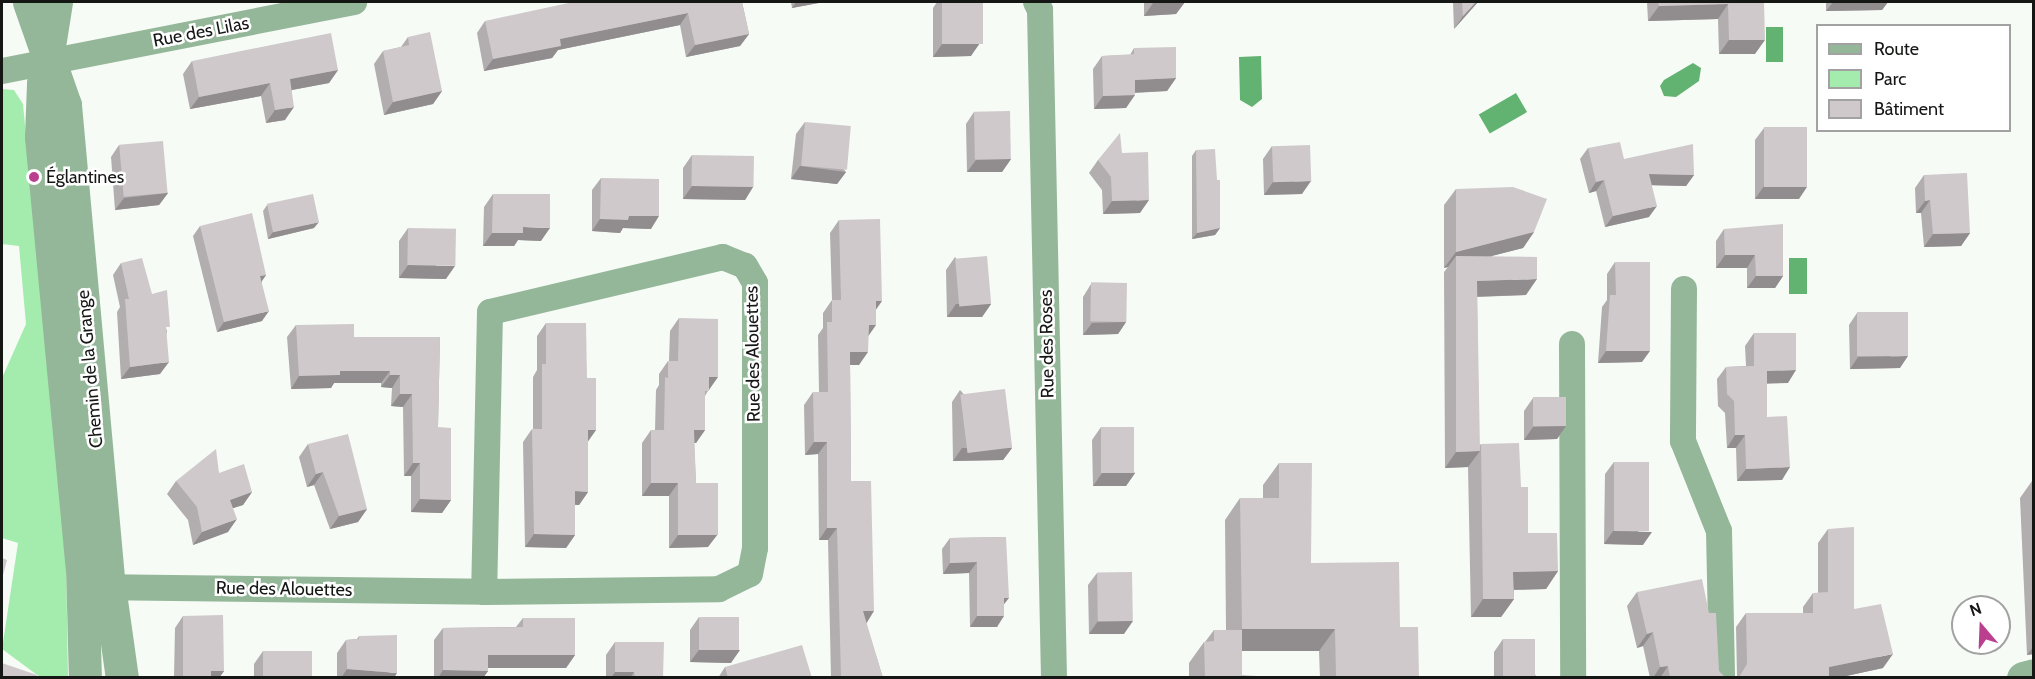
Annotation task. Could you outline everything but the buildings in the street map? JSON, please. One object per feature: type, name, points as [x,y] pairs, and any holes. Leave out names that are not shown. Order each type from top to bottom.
[{"type":"street","name":"Chemin de la Grange","points":[[29,2],[48,63]]},
{"type":"street","name":"Chemin de la Grange","points":[[56,2],[41,107],[41,137],[96,586],[122,678]]},
{"type":"street","name":"Rue des Lilas","points":[[2,71],[354,2]]},
{"type":"street","name":"Rue des Roses","points":[[1042,4],[1054,678]]},
{"type":"street","name":"Rue des Alouettes","points":[[96,586],[484,592],[718,589],[750,574],[755,548],[755,283],[745,266],[723,257],[490,312],[484,592]]},
{"type":"street","points":[[1684,289],[1683,441],[1719,531],[1722,678]]},
{"type":"street","points":[[1572,344],[1573,678]]},
{"type":"street","name":"Chemin de la Grange","points":[[85,678],[96,586]]},
{"type":"street","points":[[2023,678],[2034,675]]},
{"type":"green space","points":[[2,89],[14,90],[23,104],[66,557],[68,677],[40,677],[2,649],[18,543],[2,538],[2,378],[26,324],[19,246],[2,244]]},
{"type":"shaded area","points":[[1766,27],[1783,27],[1783,62],[1766,62]]},
{"type":"shaded area","points":[[1261,56],[1262,99],[1252,107],[1240,100],[1239,57]]},
{"type":"shaded area","points":[[1693,63],[1701,68],[1699,81],[1676,97],[1664,96],[1660,86],[1664,80]]},
{"type":"shaded area","points":[[1516,93],[1527,112],[1490,134],[1479,114]]},
{"type":"shaded area","points":[[1789,258],[1807,258],[1807,294],[1789,294]]},
{"type":"place","name":"Églantines","points":[[34,177]]}]
